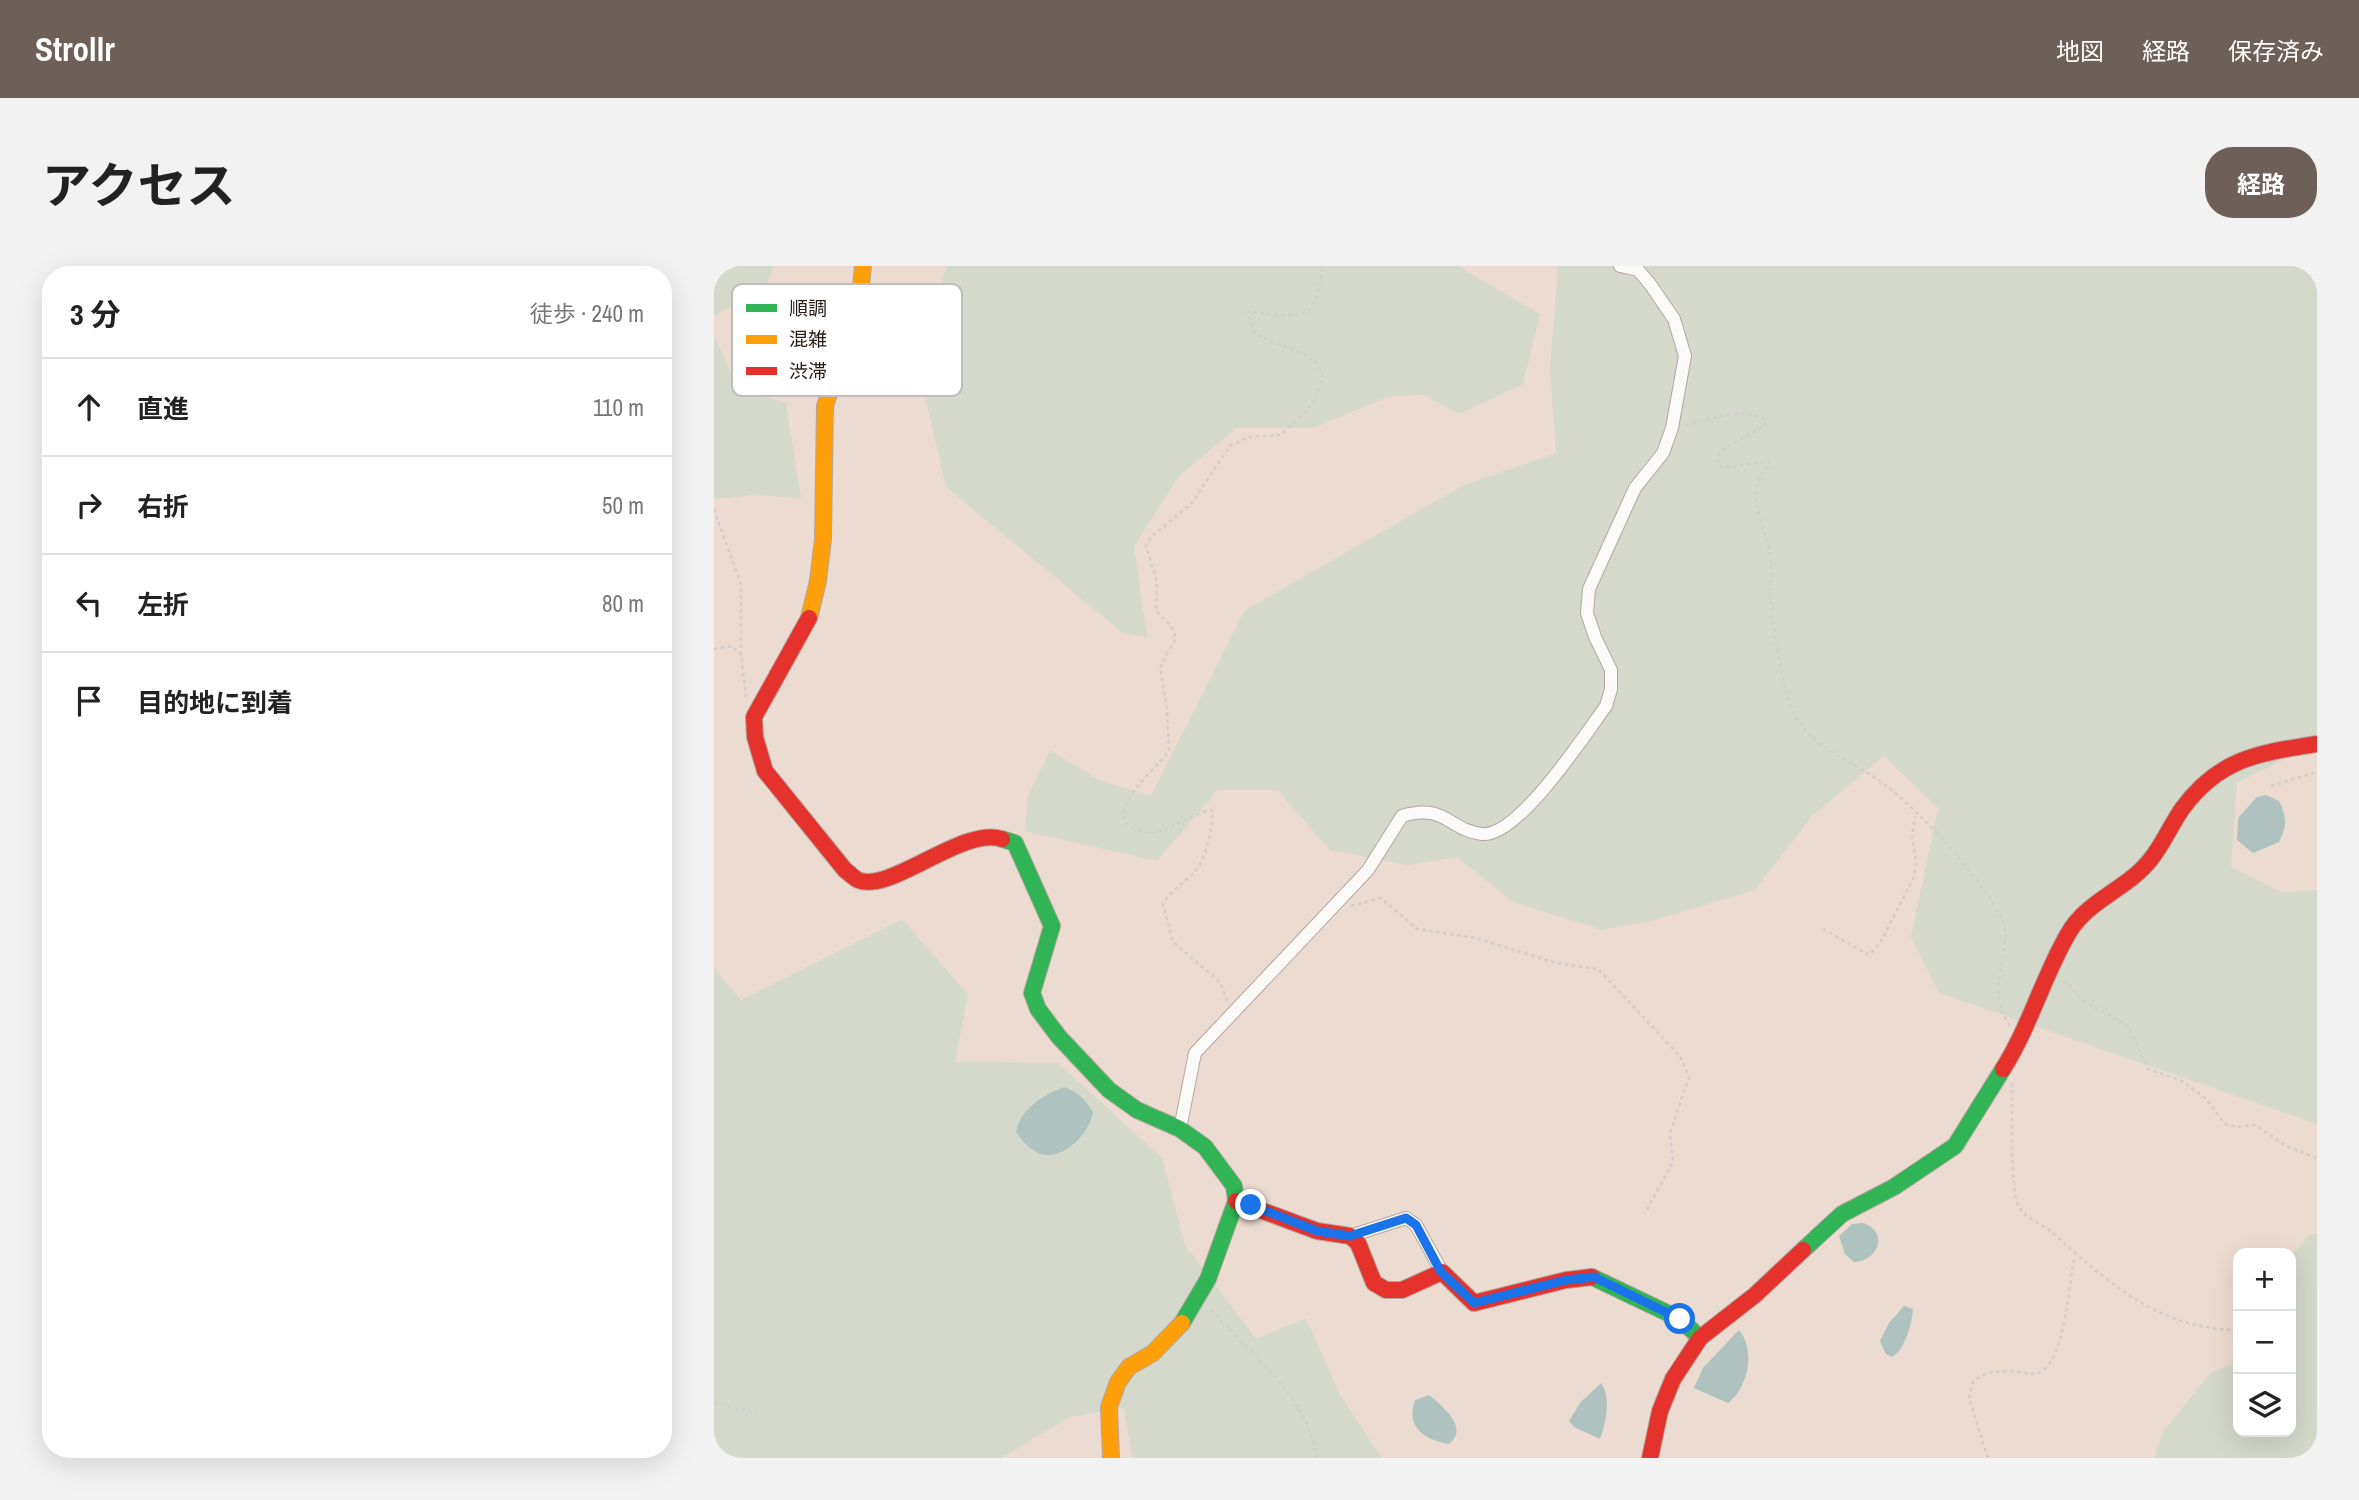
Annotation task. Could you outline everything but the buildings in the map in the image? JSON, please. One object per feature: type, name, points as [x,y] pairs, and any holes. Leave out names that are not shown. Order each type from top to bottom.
[{"type":"street","points":[[861,284],[863,266]]},
{"type":"street","points":[[1180,1129],[1195,1053],[1368,870],[1402,816],[1418,811],[1432,812],[1448,818],[1466,830],[1485,835],[1516,818],[1535,799],[1606,706],[1611,689],[1611,670],[1595,638],[1587,613],[1589,589],[1635,488],[1663,453],[1672,428],[1685,356],[1674,320],[1638,270],[1620,266]]},
{"type":"street","points":[[828,396],[825,406],[823,539],[818,581],[808,620],[754,718],[755,737],[765,771],[832,856],[858,880],[870,882],[918,865],[971,839],[990,835],[1015,843],[1052,926],[1032,993],[1038,1009],[1059,1037],[1109,1090],[1137,1110],[1180,1129],[1205,1147],[1234,1186],[1236,1201],[1208,1279],[1188,1317],[1153,1353],[1129,1367],[1118,1382],[1109,1407],[1111,1458]]},
{"type":"street","points":[[1650,1458],[1660,1411],[1673,1379],[1700,1338],[1755,1295],[1799,1250],[1842,1214],[1894,1187],[1955,1146],[2021,1040],[2068,933],[2085,912],[2150,861],[2183,808],[2207,782],[2227,766],[2256,753],[2317,744]]},
{"type":"street","points":[[1236,1201],[1317,1231],[1350,1236],[1406,1218],[1416,1225],[1441,1272],[1474,1303],[1566,1280],[1594,1277],[1680,1319],[1700,1338]]},
{"type":"street","points":[[1350,1236],[1358,1243],[1374,1283],[1387,1290],[1402,1290],[1441,1272]]},
{"type":"path","points":[[1229,1014],[1220,983],[1173,942],[1163,904],[1169,894],[1199,867],[1213,819],[1212,810],[1160,832],[1145,834],[1129,827],[1123,816],[1125,801],[1169,751],[1161,665],[1175,638],[1171,626],[1156,611],[1157,581],[1146,546],[1151,537],[1192,502],[1230,446],[1249,437],[1280,435],[1318,397],[1323,374],[1321,367],[1309,357],[1255,334],[1248,312],[1300,316],[1311,311],[1317,300],[1323,266]]},
{"type":"path","points":[[1672,428],[1739,414],[1756,414],[1766,421],[1764,426],[1720,451],[1718,460],[1720,466],[1726,468],[1769,461],[1769,467],[1759,475],[1754,491],[1771,556],[1771,604],[1792,709],[1807,731],[1887,786],[1915,814],[1980,887],[2005,923],[1996,1000],[2021,1040]]},
{"type":"path","points":[[714,509],[741,585],[741,655]]},
{"type":"path","points":[[2271,786],[2317,772]]},
{"type":"path","points":[[1823,929],[1869,955],[1880,943],[1914,877],[1916,860],[1912,838],[1915,814]]},
{"type":"path","points":[[1328,912],[1381,898],[1417,929],[1476,938],[1556,962],[1598,969],[1680,1056],[1689,1077],[1670,1133],[1672,1162],[1645,1213]]},
{"type":"path","points":[[2053,966],[2082,1000],[2128,1026],[2148,1069],[2182,1081],[2206,1099],[2225,1124],[2237,1127],[2255,1125],[2288,1147],[2317,1158]]},
{"type":"path","points":[[2012,1083],[2019,1207],[2075,1256],[2154,1312],[2209,1330],[2233,1330]]},
{"type":"path","points":[[1988,1458],[1969,1398],[1973,1382],[1985,1373],[2032,1374],[2047,1367],[2056,1353],[2063,1331],[2075,1256]]},
{"type":"path","points":[[1199,1297],[1299,1405],[1315,1443],[1316,1458]]},
{"type":"path","points":[[714,1403],[762,1414]]},
{"type":"shaded area","points":[[714,266],[774,266],[767,284],[732,284],[732,306],[714,316]]},
{"type":"shaded area","points":[[947,266],[1458,266],[1540,314],[1523,384],[1459,414],[1424,395],[1388,397],[1313,428],[1237,428],[1180,475],[1134,546],[1147,637],[1123,633],[946,487],[925,396],[962,396],[962,284],[940,284]]},
{"type":"shaded area","points":[[1558,266],[2317,266],[2317,743],[2237,783],[2231,867],[2281,892],[2317,890],[2317,1124],[1939,993],[1911,937],[1938,808],[1884,756],[1812,816],[1755,890],[1658,919],[1602,930],[1513,902],[1457,857],[1408,865],[1330,850],[1277,790],[1218,790],[1157,861],[1025,831],[1027,798],[1050,750],[1099,780],[1151,796],[1244,611],[1464,485],[1556,453],[1550,370]]},
{"type":"shaded area","points":[[714,335],[732,376],[732,396],[762,396],[786,403],[801,498],[754,495],[714,499]]},
{"type":"shaded area","points":[[2266,795],[2279,801],[2285,817],[2284,831],[2279,842],[2253,853],[2237,840],[2238,818],[2257,797]]},
{"type":"shaded area","points":[[902,919],[968,994],[955,1062],[1058,1063],[1162,1158],[1185,1245],[1256,1339],[1306,1318],[1339,1393],[1382,1458],[1132,1458],[1124,1408],[1070,1417],[1001,1458],[714,1458],[714,968],[741,1000]]},
{"type":"shaded area","points":[[1064,1087],[1077,1093],[1088,1104],[1093,1112],[1091,1121],[1080,1138],[1064,1151],[1045,1155],[1036,1152],[1027,1146],[1016,1132],[1019,1123],[1034,1104]]},
{"type":"shaded area","points":[[1863,1223],[1876,1233],[1877,1246],[1869,1257],[1854,1262],[1845,1254],[1839,1236],[1852,1224]]},
{"type":"shaded area","points":[[2317,1233],[2317,1458],[2154,1458],[2163,1432],[2211,1372],[2233,1365],[2233,1437],[2296,1437],[2296,1250],[2308,1236]]},
{"type":"shaded area","points":[[1904,1306],[1913,1309],[1911,1321],[1901,1349],[1892,1357],[1886,1354],[1880,1341],[1889,1323]]},
{"type":"shaded area","points":[[1739,1330],[1747,1348],[1747,1368],[1741,1388],[1728,1403],[1694,1388],[1703,1368]]},
{"type":"shaded area","points":[[1601,1383],[1607,1403],[1600,1439],[1574,1427],[1569,1421],[1580,1403]]},
{"type":"shaded area","points":[[1429,1395],[1447,1411],[1455,1424],[1455,1438],[1449,1444],[1432,1439],[1415,1425],[1415,1400]]},
{"type":"traffic: fast","points":[[1002,839],[1015,843],[1052,926],[1032,993],[1038,1009],[1059,1037],[1109,1090],[1137,1110],[1180,1129],[1205,1147],[1234,1186],[1236,1201],[1208,1279],[1182,1323]]},
{"type":"traffic: fast","points":[[1803,1250],[1842,1214],[1894,1187],[1955,1146],[2003,1069]]},
{"type":"traffic: fast","points":[[1592,1277],[1680,1319],[1700,1338]]},
{"type":"traffic: slow","points":[[861,284],[863,266]]},
{"type":"traffic: slow","points":[[809,618],[818,581],[823,539],[825,406],[828,396]]},
{"type":"traffic: slow","points":[[1111,1458],[1109,1407],[1118,1382],[1129,1367],[1153,1353],[1182,1323]]},
{"type":"traffic: jam","points":[[809,618],[754,717],[755,737],[765,771],[845,870],[858,880],[872,882],[888,878],[967,842],[986,838],[1002,839]]},
{"type":"traffic: jam","points":[[2003,1069],[2013,1053],[2059,950],[2076,922],[2142,869],[2196,792],[2226,768],[2242,761],[2317,744]]},
{"type":"traffic: jam","points":[[1236,1201],[1317,1231],[1350,1236],[1358,1243],[1374,1283],[1386,1290],[1402,1290],[1442,1272],[1474,1303],[1566,1280],[1592,1277]]},
{"type":"traffic: jam","points":[[1650,1458],[1660,1411],[1673,1379],[1700,1338],[1755,1295],[1803,1250]]},
{"type":"route","points":[[1251,1205],[1317,1231],[1350,1236],[1392,1220],[1406,1218],[1416,1225],[1441,1272],[1457,1290],[1474,1303],[1566,1280],[1594,1277],[1680,1319]]}]
